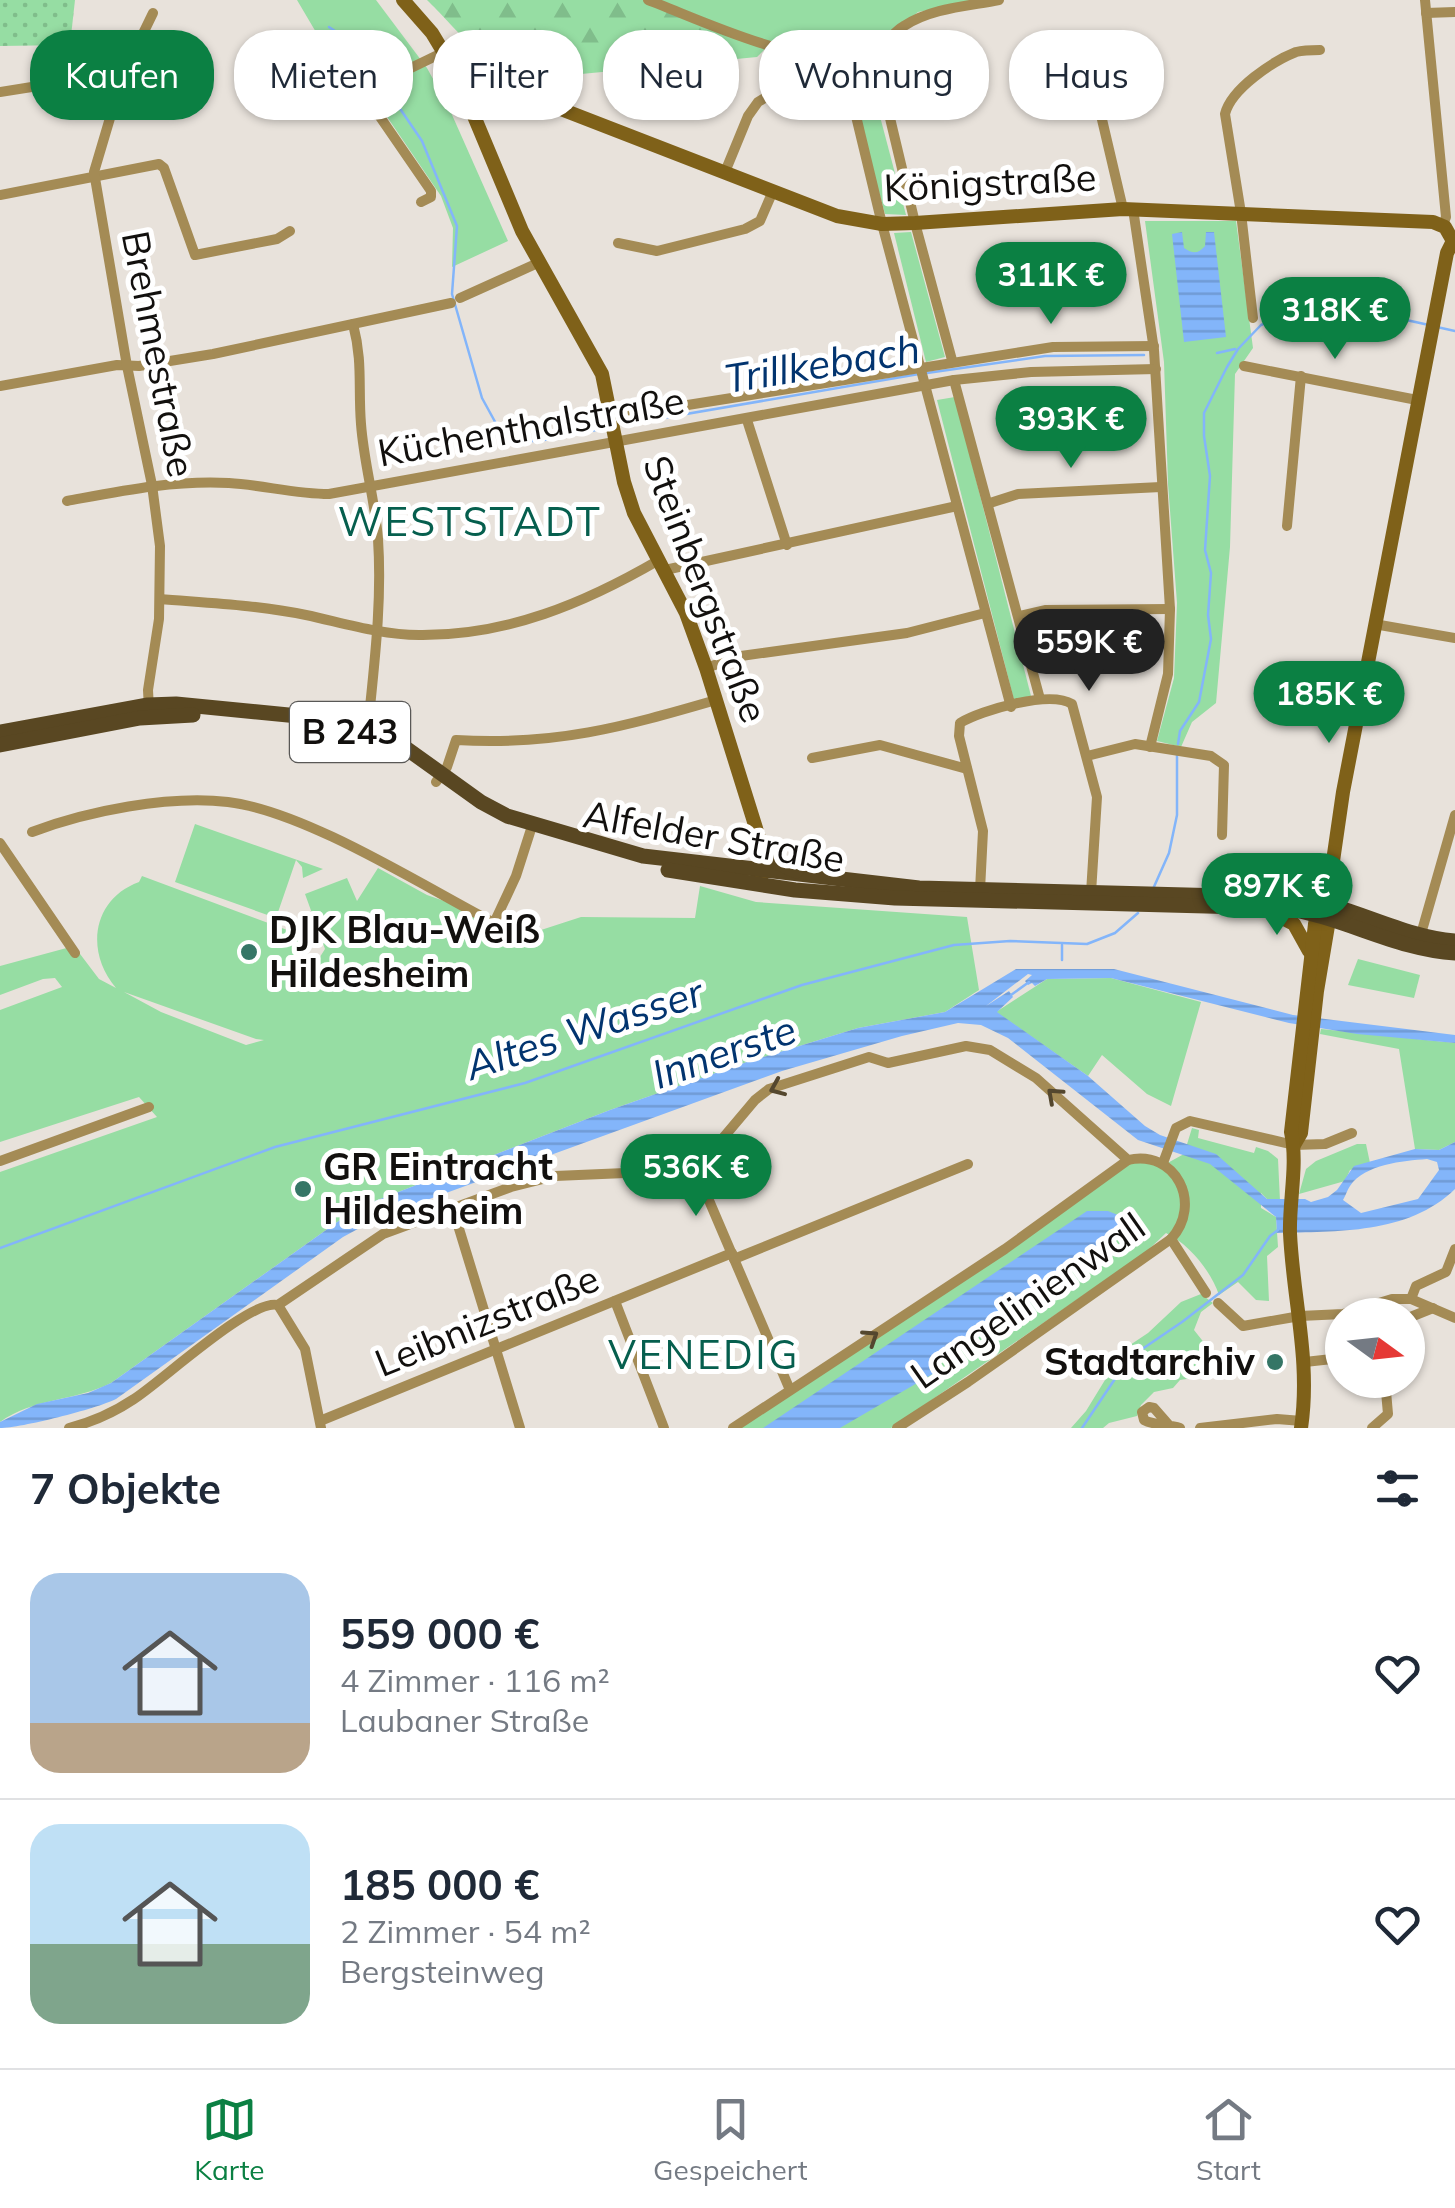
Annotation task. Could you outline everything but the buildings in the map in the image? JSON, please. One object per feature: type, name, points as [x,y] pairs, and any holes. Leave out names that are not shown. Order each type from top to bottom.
[{"type":"main road","name":"Alfelder Straße","points":[[0,745],[176,704],[339,720],[365,732],[389,736],[439,778],[530,830],[641,864],[761,878],[814,877],[980,890],[1091,892],[1324,909]]},
{"type":"main road","name":"Alfelder Straße","points":[[0,732],[149,710]]},
{"type":"main road","name":"B 243","points":[[761,847],[781,866],[814,877]]},
{"type":"main road","name":"Alfelder Straße","points":[[761,878],[796,890],[960,902],[1258,895],[1324,909]]},
{"type":"main road","name":"B 243","points":[[1324,909],[1455,941]]},
{"type":"main road","name":"B 243","points":[[1324,909],[1415,947],[1455,953]]},
{"type":"street","name":"Steinbergstraße","points":[[403,0],[433,38]]},
{"type":"street","points":[[648,0],[759,41]]},
{"type":"street","points":[[899,30],[925,15],[1000,0]]},
{"type":"street","points":[[1200,1428],[1277,1419],[1301,1424],[1305,1362],[1290,1235],[1294,1145],[1291,1132],[1326,872],[1333,861],[1417,400],[1448,250],[1454,240],[1443,225],[1446,217],[1425,0]]},
{"type":"street","points":[[1426,13],[1455,12]]},
{"type":"street","name":"Brehmestraße","points":[[145,30],[153,13]]},
{"type":"street","points":[[1253,318],[1227,106],[1280,60],[1299,51],[1320,50]]},
{"type":"street","points":[[0,92],[30,87]]},
{"type":"street","points":[[726,172],[748,116],[759,101]]},
{"type":"street","name":"Königstraße","points":[[583,118],[836,216],[882,224],[1128,209],[1443,225]]},
{"type":"street","name":"Brehmestraße","points":[[110,120],[95,178],[160,546],[160,599],[149,710]]},
{"type":"street","points":[[382,120],[431,191],[431,197],[421,202]]},
{"type":"street","name":"Steinbergstraße","points":[[476,120],[510,206],[593,354],[634,512],[686,614],[706,668],[761,847],[761,878]]},
{"type":"street","points":[[857,120],[1011,707]]},
{"type":"street","points":[[890,120],[952,360]]},
{"type":"street","points":[[1105,120],[1128,209],[1156,369],[1170,609],[1168,674],[1150,746]]},
{"type":"street","points":[[0,195],[159,164],[164,168],[195,255],[277,239],[290,231]]},
{"type":"street","points":[[618,243],[657,250],[745,229],[760,220],[774,192]]},
{"type":"street","points":[[0,386],[213,354],[354,324],[456,300],[540,262]]},
{"type":"street","points":[[354,324],[361,355],[360,422],[380,576],[365,732]]},
{"type":"street","name":"Küchenthalstraße","points":[[612,417],[952,360],[1053,347],[1154,346]]},
{"type":"street","points":[[1244,366],[1417,400]]},
{"type":"street","name":"Küchenthalstraße","points":[[67,501],[152,485],[233,483],[313,494],[954,380],[1031,372],[1156,369]]},
{"type":"street","points":[[1287,526],[1302,376]]},
{"type":"street","points":[[954,380],[1040,699]]},
{"type":"street","points":[[746,420],[787,544]]},
{"type":"street","points":[[990,503],[1018,494],[1161,486]]},
{"type":"street","points":[[160,599],[272,610],[377,630],[440,635],[514,624],[563,610],[662,565],[787,544],[957,506]]},
{"type":"street","points":[[1019,616],[1045,610],[1170,609]]},
{"type":"street","points":[[706,668],[741,656],[907,633],[985,613]]},
{"type":"street","points":[[1374,624],[1455,638]]},
{"type":"street","points":[[980,890],[983,832],[959,736],[960,723],[980,713],[1051,697],[1072,704],[1097,797],[1091,892]]},
{"type":"street","points":[[439,778],[456,740],[512,743],[580,736],[716,700]]},
{"type":"street","points":[[1087,756],[1134,744],[1211,756],[1224,766],[1222,835]]},
{"type":"street","points":[[812,758],[880,745],[967,769]]},
{"type":"street","points":[[32,832],[133,805],[229,802],[320,832],[494,923],[516,876],[530,830]]},
{"type":"street","points":[[1421,934],[1455,815]]},
{"type":"street","points":[[0,843],[74,953]]},
{"type":"street","points":[[1260,907],[1294,924],[1317,952]]},
{"type":"street","points":[[1317,952],[1329,940],[1356,925]]},
{"type":"street","points":[[69,1428],[98,1420],[132,1401],[234,1323],[268,1304],[278,1305],[372,1240],[548,1177],[696,1170],[755,1100],[769,1090],[869,1058],[888,1063],[966,1046],[995,1053],[1036,1078],[1128,1160]]},
{"type":"street","points":[[0,1161],[149,1107]]},
{"type":"street","points":[[733,1428],[1006,1248],[1128,1160],[1164,1160],[1175,1131],[1182,1124],[1197,1122],[1294,1145],[1326,1144],[1352,1133]]},
{"type":"street","name":"Langelinienwall","points":[[897,1428],[1171,1238],[1180,1226],[1185,1195],[1179,1176],[1164,1160]]},
{"type":"street","name":"Leibnizstraße","points":[[321,1424],[615,1301],[968,1164]]},
{"type":"street","points":[[696,1170],[790,1390]]},
{"type":"street","points":[[453,1209],[520,1428]]},
{"type":"street","points":[[1171,1238],[1206,1293]]},
{"type":"street","points":[[1411,1298],[1416,1286],[1446,1272],[1455,1248]]},
{"type":"street","points":[[615,1301],[664,1428]]},
{"type":"street","points":[[1218,1303],[1244,1326],[1325,1315]]},
{"type":"street","points":[[278,1305],[305,1348],[321,1424]]},
{"type":"street","points":[[1425,1305],[1455,1318]]},
{"type":"street","points":[[1425,1311],[1433,1308]]},
{"type":"street","points":[[1305,1362],[1325,1361]]},
{"type":"street","points":[[1372,1428],[1388,1414],[1387,1398]]},
{"type":"street","points":[[1168,1424],[1180,1428]]},
{"type":"green space","points":[[0,0],[75,0],[72,30],[30,30],[30,46],[0,46]]},
{"type":"green space","points":[[297,0],[376,0],[398,30],[315,30]]},
{"type":"green space","points":[[427,0],[649,0],[732,30],[603,30],[603,72],[583,74],[583,30],[456,30]]},
{"type":"green space","points":[[649,0],[984,0],[918,12],[897,30],[759,30],[759,40]]},
{"type":"green space","points":[[739,33],[759,40],[757,57],[739,59]]},
{"type":"green space","points":[[413,49],[433,79],[433,120],[454,120],[508,241],[452,267],[453,228],[441,196],[389,120],[413,120]]},
{"type":"green space","points":[[859,120],[881,120],[906,215],[885,214]]},
{"type":"green space","points":[[1145,221],[1236,221],[1253,348],[1235,374],[1230,547],[1216,703],[1192,722],[1181,747],[1157,741],[1174,678],[1177,603],[1164,362]]},
{"type":"green space","points":[[911,232],[945,357],[926,362],[894,233]]},
{"type":"green space","points":[[955,397],[1031,696],[1014,700],[937,400]]},
{"type":"green space","points":[[195,824],[323,869],[303,878],[302,867],[296,860],[276,918],[175,882]]},
{"type":"green space","points":[[378,868],[427,895],[541,930],[581,917],[695,918],[700,886],[756,902],[967,917],[979,990],[945,1012],[858,1028],[747,1062],[610,1110],[357,1208],[111,1383],[26,1408],[0,1422],[0,1172],[157,1117],[139,1097],[0,1142],[0,1010],[62,987],[55,978],[43,979],[0,995],[0,966],[74,946],[99,979],[116,988],[100,959],[98,928],[111,901],[142,876],[298,934],[306,947],[311,971],[325,949],[305,894],[347,878],[357,901]],"holes":[[[124,992],[264,1040],[246,1045],[161,1012]]]},
{"type":"green space","points":[[1358,959],[1420,975],[1414,998],[1348,985]]},
{"type":"green space","points":[[1111,978],[1201,1002],[1171,1106],[1147,1094],[1102,1055],[1088,1076],[996,1012],[1047,979]]},
{"type":"green space","points":[[1321,1029],[1455,1043],[1455,1142],[1439,1150],[1415,1149],[1399,1049],[1320,1034]]},
{"type":"green space","points":[[1192,1128],[1199,1130],[1198,1138],[1254,1153],[1256,1147],[1278,1159],[1280,1201],[1267,1199],[1261,1193],[1261,1208],[1276,1217],[1278,1247],[1267,1256],[1269,1301],[1256,1300],[1238,1282],[1219,1295],[1198,1259],[1166,1233],[1146,1252],[891,1428],[737,1428],[1128,1160],[1162,1166],[1184,1154]]},
{"type":"green space","points":[[1357,1144],[1366,1144],[1370,1163],[1350,1170],[1345,1181],[1299,1194],[1306,1169]]},
{"type":"green space","points":[[1201,1294],[1213,1303],[1201,1312],[1194,1330],[1213,1354],[1242,1361],[1240,1371],[1180,1380],[1173,1388],[1154,1392],[1141,1405],[1137,1416],[1103,1428],[1071,1428],[1124,1349],[1181,1302]]},
{"type":"water","points":[[1182,232],[1184,248],[1195,252],[1205,246],[1206,232],[1214,232],[1226,337],[1184,342],[1172,234]]},
{"type":"water","points":[[1016,969],[1114,969],[1293,1015],[1455,1035],[1455,1043],[1289,1023],[1111,978],[1047,979],[1035,986],[1025,981],[1032,975],[1028,974],[986,1006],[1009,991],[1013,997],[997,1012],[1088,1076],[1145,1126],[1216,1154],[1267,1199],[1311,1202],[1328,1197],[1354,1166],[1415,1149],[1439,1150],[1455,1142],[1455,1189],[1436,1204],[1394,1223],[1277,1233],[1276,1217],[1210,1164],[1138,1140],[1008,1038],[981,1025],[958,1023],[782,1071],[380,1217],[343,1237],[116,1399],[58,1417],[0,1428],[0,1422],[37,1404],[88,1393],[111,1383],[357,1208],[610,1110],[747,1062],[858,1028],[945,1012]],"holes":[[[1427,1159],[1437,1162],[1439,1170],[1418,1199],[1361,1213],[1343,1200],[1357,1179],[1375,1168]]]},
{"type":"water","points":[[1087,1211],[1118,1215],[1121,1226],[1114,1240],[1080,1261],[1062,1281],[964,1347],[940,1355],[934,1363],[936,1372],[840,1428],[763,1428]]},
{"type":"waterway","name":"Trillkebach","points":[[329,27],[334,30]]},
{"type":"waterway","name":"Trillkebach","points":[[408,120],[422,141],[457,226],[452,294],[482,398],[499,429],[518,441],[596,430]]},
{"type":"waterway","points":[[1178,744],[1180,731],[1199,702],[1211,639],[1211,573],[1205,550],[1210,476],[1204,413],[1227,367],[1261,325],[1278,318],[1370,312],[1429,325]]},
{"type":"waterway","points":[[1437,327],[1455,331]]},
{"type":"waterway","name":"Trillkebach","points":[[1217,353],[1235,349]]},
{"type":"waterway","name":"Trillkebach","points":[[927,373],[1045,356],[1144,355]]},
{"type":"waterway","name":"Trillkebach","points":[[628,424],[919,374]]},
{"type":"waterway","points":[[1153,889],[1169,853],[1177,815],[1177,752]]},
{"type":"waterway","name":"Altes Wasser","points":[[0,1248],[275,1147],[525,1083],[802,985],[954,945],[1010,941],[1087,944],[1115,933],[1138,913]]},
{"type":"waterway","points":[[1062,945],[1062,960]]},
{"type":"waterway","points":[[1011,995],[1029,982]]},
{"type":"waterway","points":[[1082,1428],[1129,1358],[1243,1275],[1278,1230]]},
{"type":"place","name":"DJK Blau-Weiß Hildesheim","points":[[249,952]]},
{"type":"place","name":"GR Eintracht Hildesheim","points":[[303,1189]]},
{"type":"place","name":"Stadtarchiv","points":[[1275,1362]]},
{"type":"district","name":"WESTSTADT","points":[[470,522]]},
{"type":"district","name":"VENEDIG","points":[[704,1355]]},
{"type":"water label","name":"Innerste","points":[[724,1052]]}]
